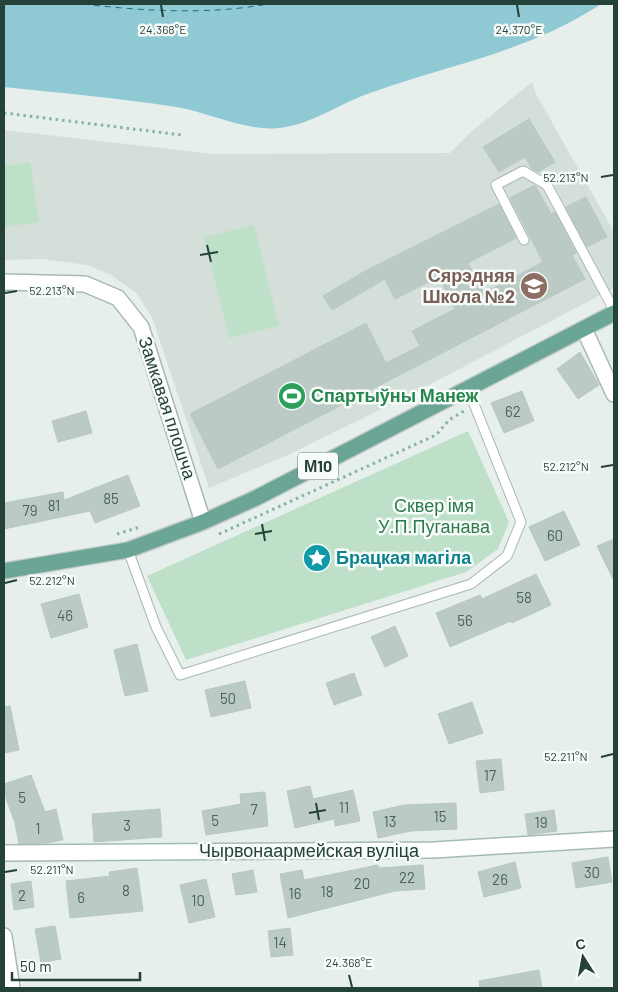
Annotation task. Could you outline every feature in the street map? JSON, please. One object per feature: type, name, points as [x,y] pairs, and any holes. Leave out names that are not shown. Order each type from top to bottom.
[{"type":"main road","name":"М10","points":[[4,571],[128,550],[203,522],[256,498],[584,329],[614,311]]},
{"type":"street","name":"Замкавая плошча","points":[[4,282],[85,284],[118,298],[141,328],[203,522]]},
{"type":"street","points":[[584,329],[614,394]]},
{"type":"street","name":"Чырвонаармейская вуліца","points":[[4,853],[434,850],[614,839]]},
{"type":"street","points":[[4,936],[12,988]]},
{"type":"lane","points":[[524,240],[496,185],[523,171],[547,185],[614,311]]},
{"type":"lane","points":[[128,550],[156,627],[180,675],[471,584],[507,556],[521,522],[468,389]]},
{"type":"path","points":[[4,113],[182,135]]},
{"type":"shaded area","points":[[532,82],[536,94],[614,232],[614,288],[408,396],[288,455],[209,488],[152,317],[136,293],[111,275],[87,265],[42,259],[4,260],[4,130],[214,154],[450,153],[472,131]]},
{"type":"green space","points":[[30,162],[39,222],[4,227],[4,166]]},
{"type":"green space","points":[[254,225],[279,326],[229,338],[204,237]]},
{"type":"green space","name":"Сквер імя У.П.Пуганава","points":[[468,431],[509,522],[498,549],[466,572],[186,660],[147,576]]},
{"type":"water","points":[[4,4],[601,4],[546,34],[517,46],[370,93],[302,123],[279,128],[267,128],[241,124],[176,107],[112,98],[4,87]]},
{"type":"building","points":[[529,119],[555,162],[538,172],[532,169],[525,157],[499,172],[483,147]]},
{"type":"building","points":[[535,185],[551,214],[555,212],[576,253],[572,255],[585,279],[218,469],[190,414],[366,323],[386,363],[420,346],[412,331],[455,309],[439,277],[395,299],[385,279],[332,310],[323,296],[365,271],[499,204],[516,238],[468,263],[484,293],[543,262],[510,198]]},
{"type":"building","points":[[586,197],[607,237],[587,247],[566,207]]},
{"type":"building","points":[[580,352],[599,385],[578,399],[557,369]]},
{"type":"building","points":[[522,391],[534,421],[504,433],[491,403]]},
{"type":"building","points":[[86,411],[92,433],[58,442],[52,421]]},
{"type":"building","points":[[128,475],[140,506],[95,523],[90,511],[4,529],[4,503],[63,492],[64,500]]},
{"type":"building","points":[[564,511],[580,545],[545,561],[529,527]]},
{"type":"building","points":[[614,539],[614,581],[597,546]]},
{"type":"building","points":[[536,574],[551,605],[512,623],[511,621],[450,647],[436,613],[480,595],[482,599]]},
{"type":"building","points":[[79,594],[88,627],[51,638],[41,604]]},
{"type":"building","points":[[395,626],[408,656],[385,667],[371,637]]},
{"type":"building","points":[[137,644],[148,691],[125,696],[114,650]]},
{"type":"building","points":[[354,673],[362,695],[334,705],[326,683]]},
{"type":"building","points":[[245,681],[251,708],[211,717],[205,690]]},
{"type":"building","points":[[472,702],[483,733],[449,744],[438,714]]},
{"type":"building","points":[[10,706],[19,750],[4,753],[4,707]]},
{"type":"building","points":[[501,759],[504,790],[480,793],[476,761]]},
{"type":"building","points":[[31,775],[45,812],[56,809],[63,840],[47,843],[19,844],[15,823],[4,793],[4,784]]},
{"type":"building","points":[[310,786],[313,799],[353,790],[360,821],[335,826],[334,819],[295,828],[287,791]]},
{"type":"building","points":[[265,792],[268,826],[206,835],[202,811],[241,804],[240,794]]},
{"type":"building","points":[[456,803],[457,829],[411,831],[378,838],[373,812],[404,805]]},
{"type":"building","points":[[160,809],[162,837],[94,842],[92,814]]},
{"type":"building","points":[[554,810],[557,831],[528,835],[525,814]]},
{"type":"building","points":[[608,857],[612,882],[576,888],[572,863]]},
{"type":"building","points":[[515,862],[521,888],[484,897],[478,872]]},
{"type":"building","points":[[378,865],[379,868],[423,865],[425,889],[395,891],[288,918],[280,874],[302,870],[304,880]]},
{"type":"building","points":[[137,868],[143,911],[70,918],[66,881],[110,876],[109,872]]},
{"type":"building","points":[[253,870],[257,892],[236,895],[232,874]]},
{"type":"building","points":[[206,879],[215,917],[189,923],[180,885]]},
{"type":"building","points":[[31,881],[34,907],[14,910],[11,884]]},
{"type":"building","points":[[55,926],[61,959],[41,963],[35,929]]},
{"type":"building","points":[[290,928],[293,955],[271,957],[268,931]]},
{"type":"building","points":[[539,970],[542,988],[480,988],[479,981]]},
{"type":"ferry route","points":[[83,4],[176,11],[222,10],[268,4]]},
{"type":"place","name":"Сярэдняя Школа №2","points":[[534,286]]},
{"type":"place","name":"Спартыўны Манеж","points":[[292,396]]},
{"type":"place","name":"Брацкая магіла","points":[[317,558]]}]
